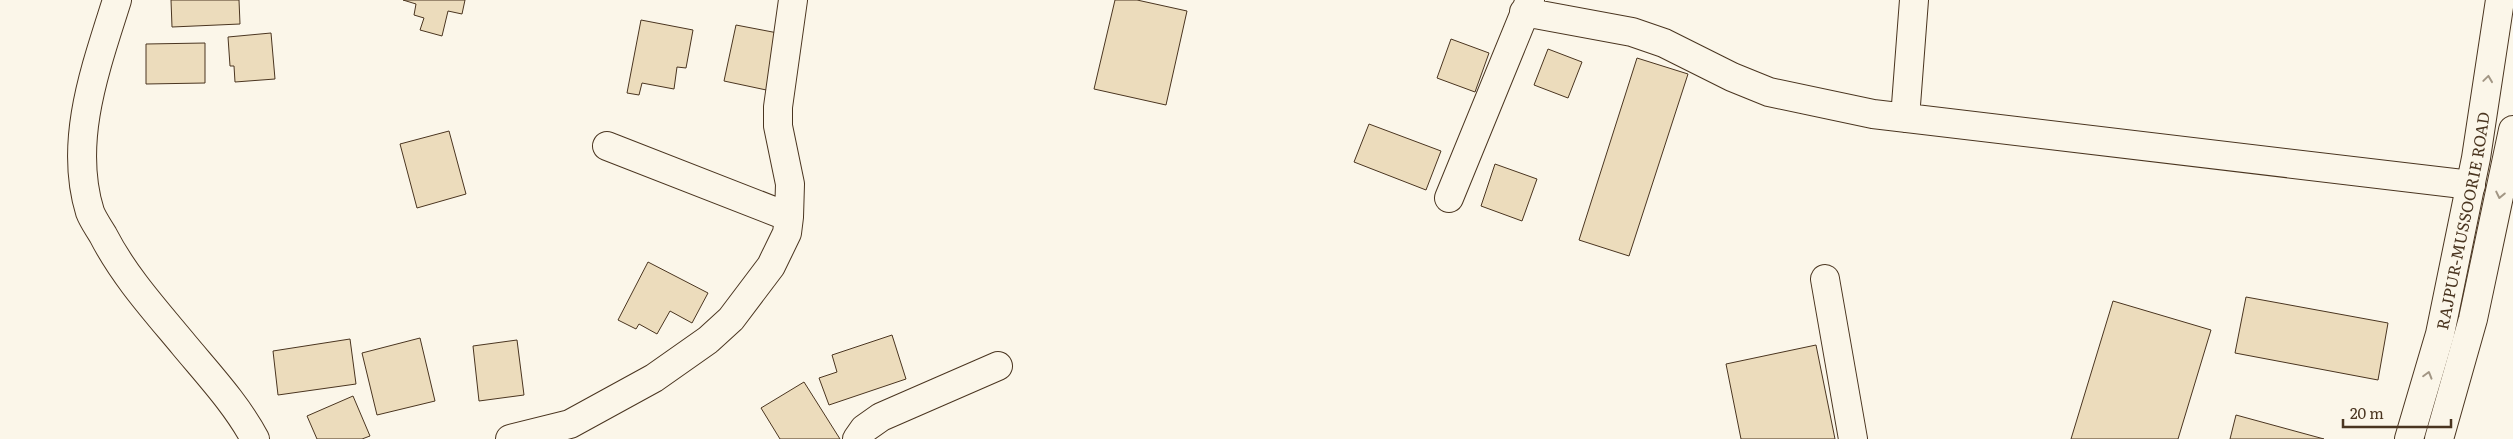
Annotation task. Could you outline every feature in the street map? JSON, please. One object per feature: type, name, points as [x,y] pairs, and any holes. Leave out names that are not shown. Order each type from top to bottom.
[{"type":"street","points":[[116,0],[88,92],[83,138],[84,180],[90,212],[108,246],[136,286],[232,404],[255,439]]},
{"type":"street","points":[[510,439],[570,424],[603,408],[654,378],[708,340],[731,319],[771,266],[787,233],[789,217],[790,184],[778,126],[778,107],[793,0]]},
{"type":"street","points":[[1905,118],[1914,0]]},
{"type":"street","name":"RAJPUR-MUSSOORIE ROAD","points":[[2409,439],[2440,334],[2471,185],[2500,0]]},
{"type":"street","points":[[1449,198],[1527,6],[1632,32],[1664,43],[1732,77],[1769,92],[1874,114],[2471,185]]},
{"type":"street","name":"RAJPUR-MUSSOORIE ROAD","points":[[2439,439],[2473,319],[2513,130]]},
{"type":"street","points":[[607,146],[789,217]]},
{"type":"street","points":[[1824,279],[1853,439]]},
{"type":"street","points":[[857,439],[864,428],[881,416],[998,366]]},
{"type":"building","points":[[171,0],[239,0],[240,24],[172,27]]},
{"type":"building","points":[[403,0],[465,0],[462,14],[448,11],[442,36],[420,30],[424,18],[414,15],[416,4]]},
{"type":"building","points":[[1115,0],[1137,0],[1187,11],[1166,105],[1094,89]]},
{"type":"building","points":[[641,20],[693,30],[686,68],[677,67],[674,89],[642,83],[639,95],[627,93]]},
{"type":"building","points":[[736,25],[783,34],[771,91],[724,81]]},
{"type":"building","points":[[271,33],[275,79],[235,82],[234,66],[230,66],[228,37]]},
{"type":"building","points":[[1451,39],[1489,53],[1475,92],[1437,78]]},
{"type":"building","points":[[205,43],[205,83],[146,84],[146,44]]},
{"type":"building","points":[[1548,49],[1582,62],[1568,98],[1534,85]]},
{"type":"building","points":[[1637,58],[1688,74],[1629,256],[1579,240]]},
{"type":"building","points":[[1369,124],[1441,151],[1426,190],[1354,162]]},
{"type":"building","points":[[449,131],[466,194],[417,208],[400,144]]},
{"type":"building","points":[[1495,164],[1537,179],[1522,221],[1481,206]]},
{"type":"building","points":[[648,262],[708,293],[692,323],[670,311],[657,334],[639,324],[636,329],[618,320]]},
{"type":"building","points":[[2246,297],[2388,323],[2378,380],[2235,353]]},
{"type":"building","points":[[2113,301],[2211,330],[2178,439],[2071,439]]},
{"type":"building","points":[[892,335],[906,379],[829,405],[819,378],[837,372],[832,355]]},
{"type":"building","points":[[420,338],[435,401],[377,415],[362,353]]},
{"type":"building","points":[[350,339],[356,384],[278,395],[273,351]]},
{"type":"building","points":[[517,340],[524,395],[479,401],[473,346]]},
{"type":"building","points":[[1816,345],[1835,439],[1741,439],[1726,364]]},
{"type":"building","points":[[804,382],[840,439],[780,439],[761,408]]},
{"type":"building","points":[[353,396],[370,436],[362,439],[317,439],[307,416]]},
{"type":"building","points":[[2236,415],[2324,439],[2230,439]]}]
